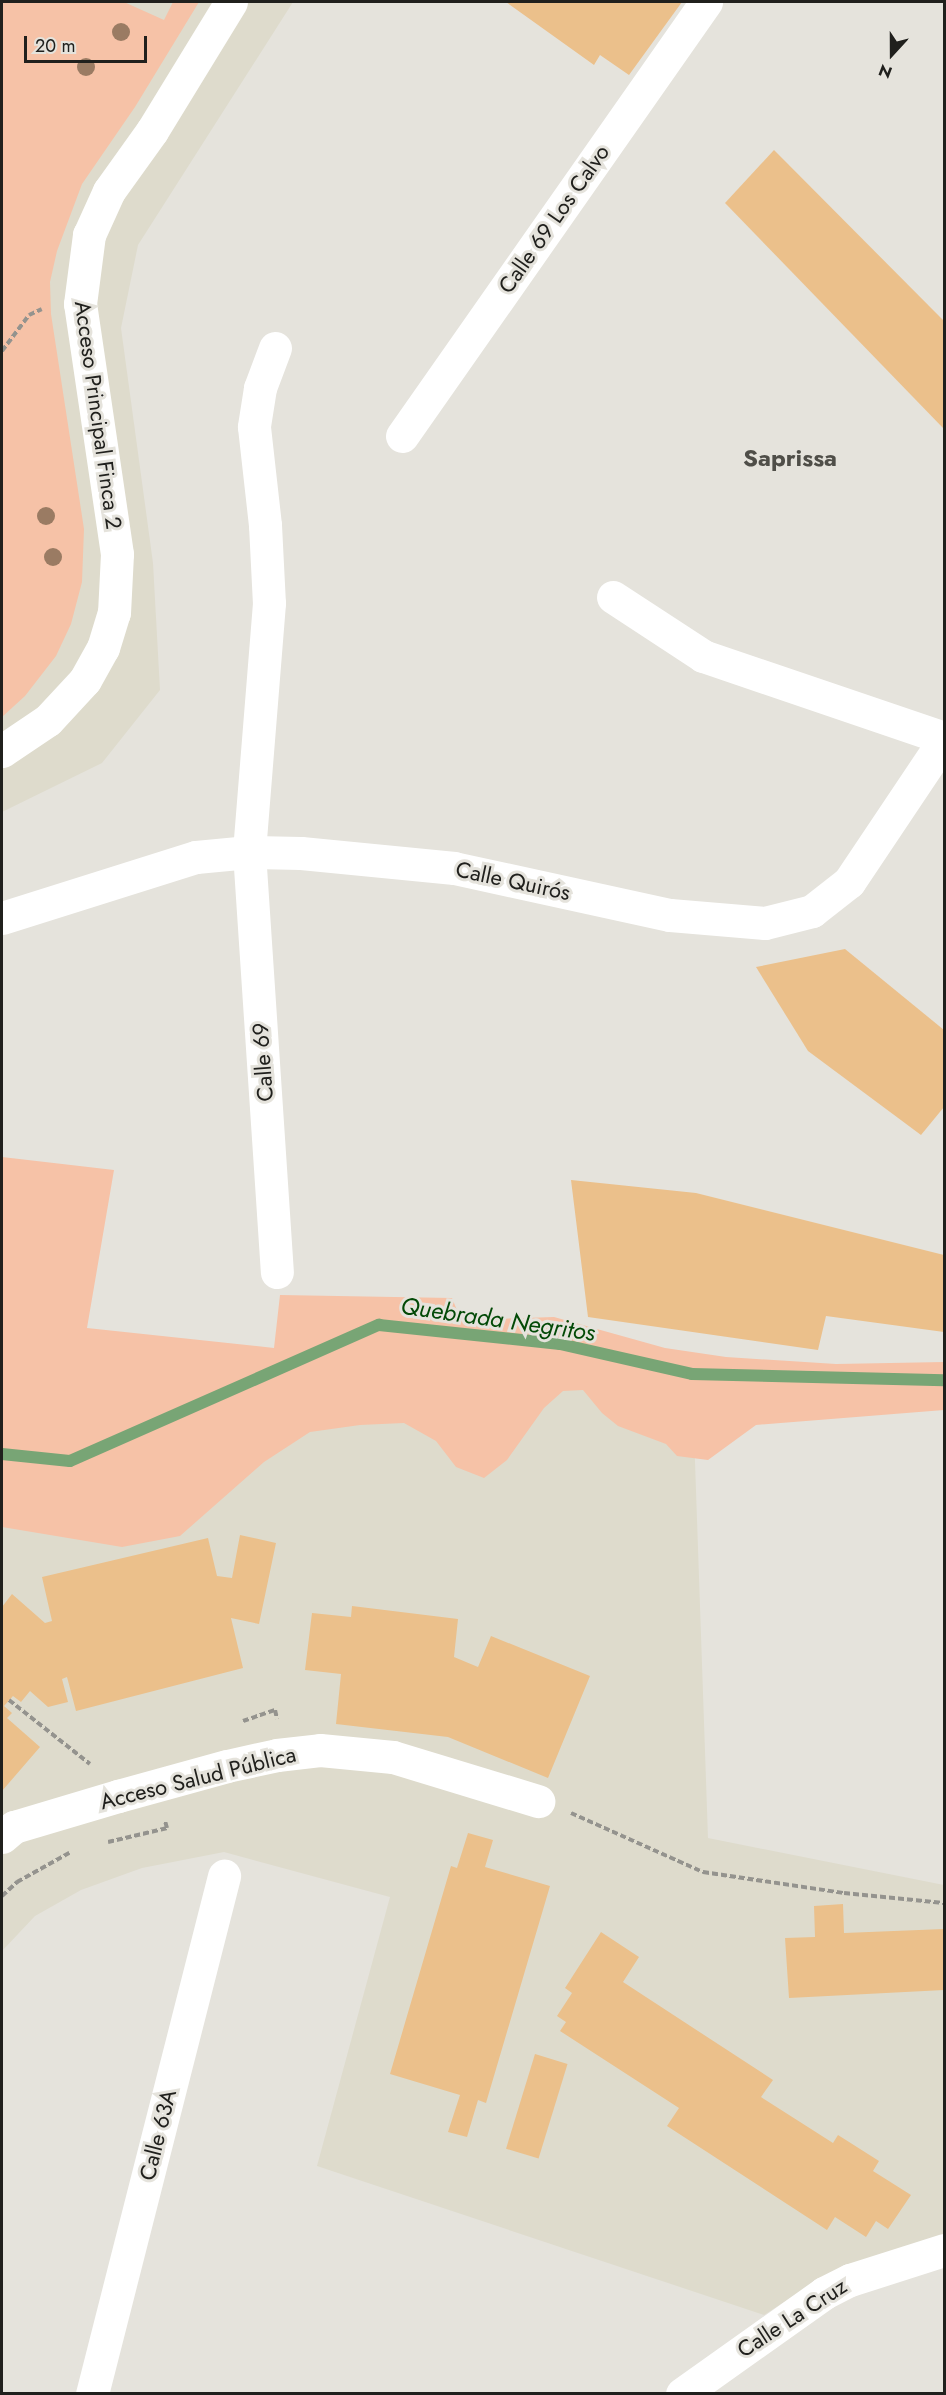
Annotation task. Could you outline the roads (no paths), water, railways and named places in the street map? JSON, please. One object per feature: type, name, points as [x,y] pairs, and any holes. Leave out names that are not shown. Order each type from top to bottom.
[{"type":"street","name":"Acceso Principal Finca 2","points":[[2,752],[48,720],[85,680],[103,648],[114,613],[117,554],[80,304],[89,235],[109,191],[157,122],[231,2]]},
{"type":"street","name":"Calle 69 Los Calvo","points":[[402,436],[705,2]]},
{"type":"street","name":"Calle 69","points":[[275,348],[260,388],[254,427],[266,525],[268,603],[249,852],[277,1272]]},
{"type":"street","points":[[613,597],[703,656],[945,739]]},
{"type":"street","name":"Calle Quirós","points":[[2,918],[196,857],[249,852],[300,853],[454,868],[670,915],[765,923],[812,911],[849,882],[945,739]]},
{"type":"street","name":"Acceso Salud Pública","points":[[2,1837],[14,1827],[227,1766],[277,1755],[320,1750],[393,1756],[538,1801]]},
{"type":"street","name":"Calle 63A","points":[[92,2394],[224,1876]]},
{"type":"street","name":"Calle La Cruz","points":[[682,2394],[824,2293],[850,2280],[945,2250]]},
{"type":"waterway","name":"Quebrada Negritos","points":[[2,1454],[70,1461],[379,1325],[560,1344],[692,1374],[944,1380]]},
{"type":"district","name":"Saprissa","points":[[790,458]]}]
